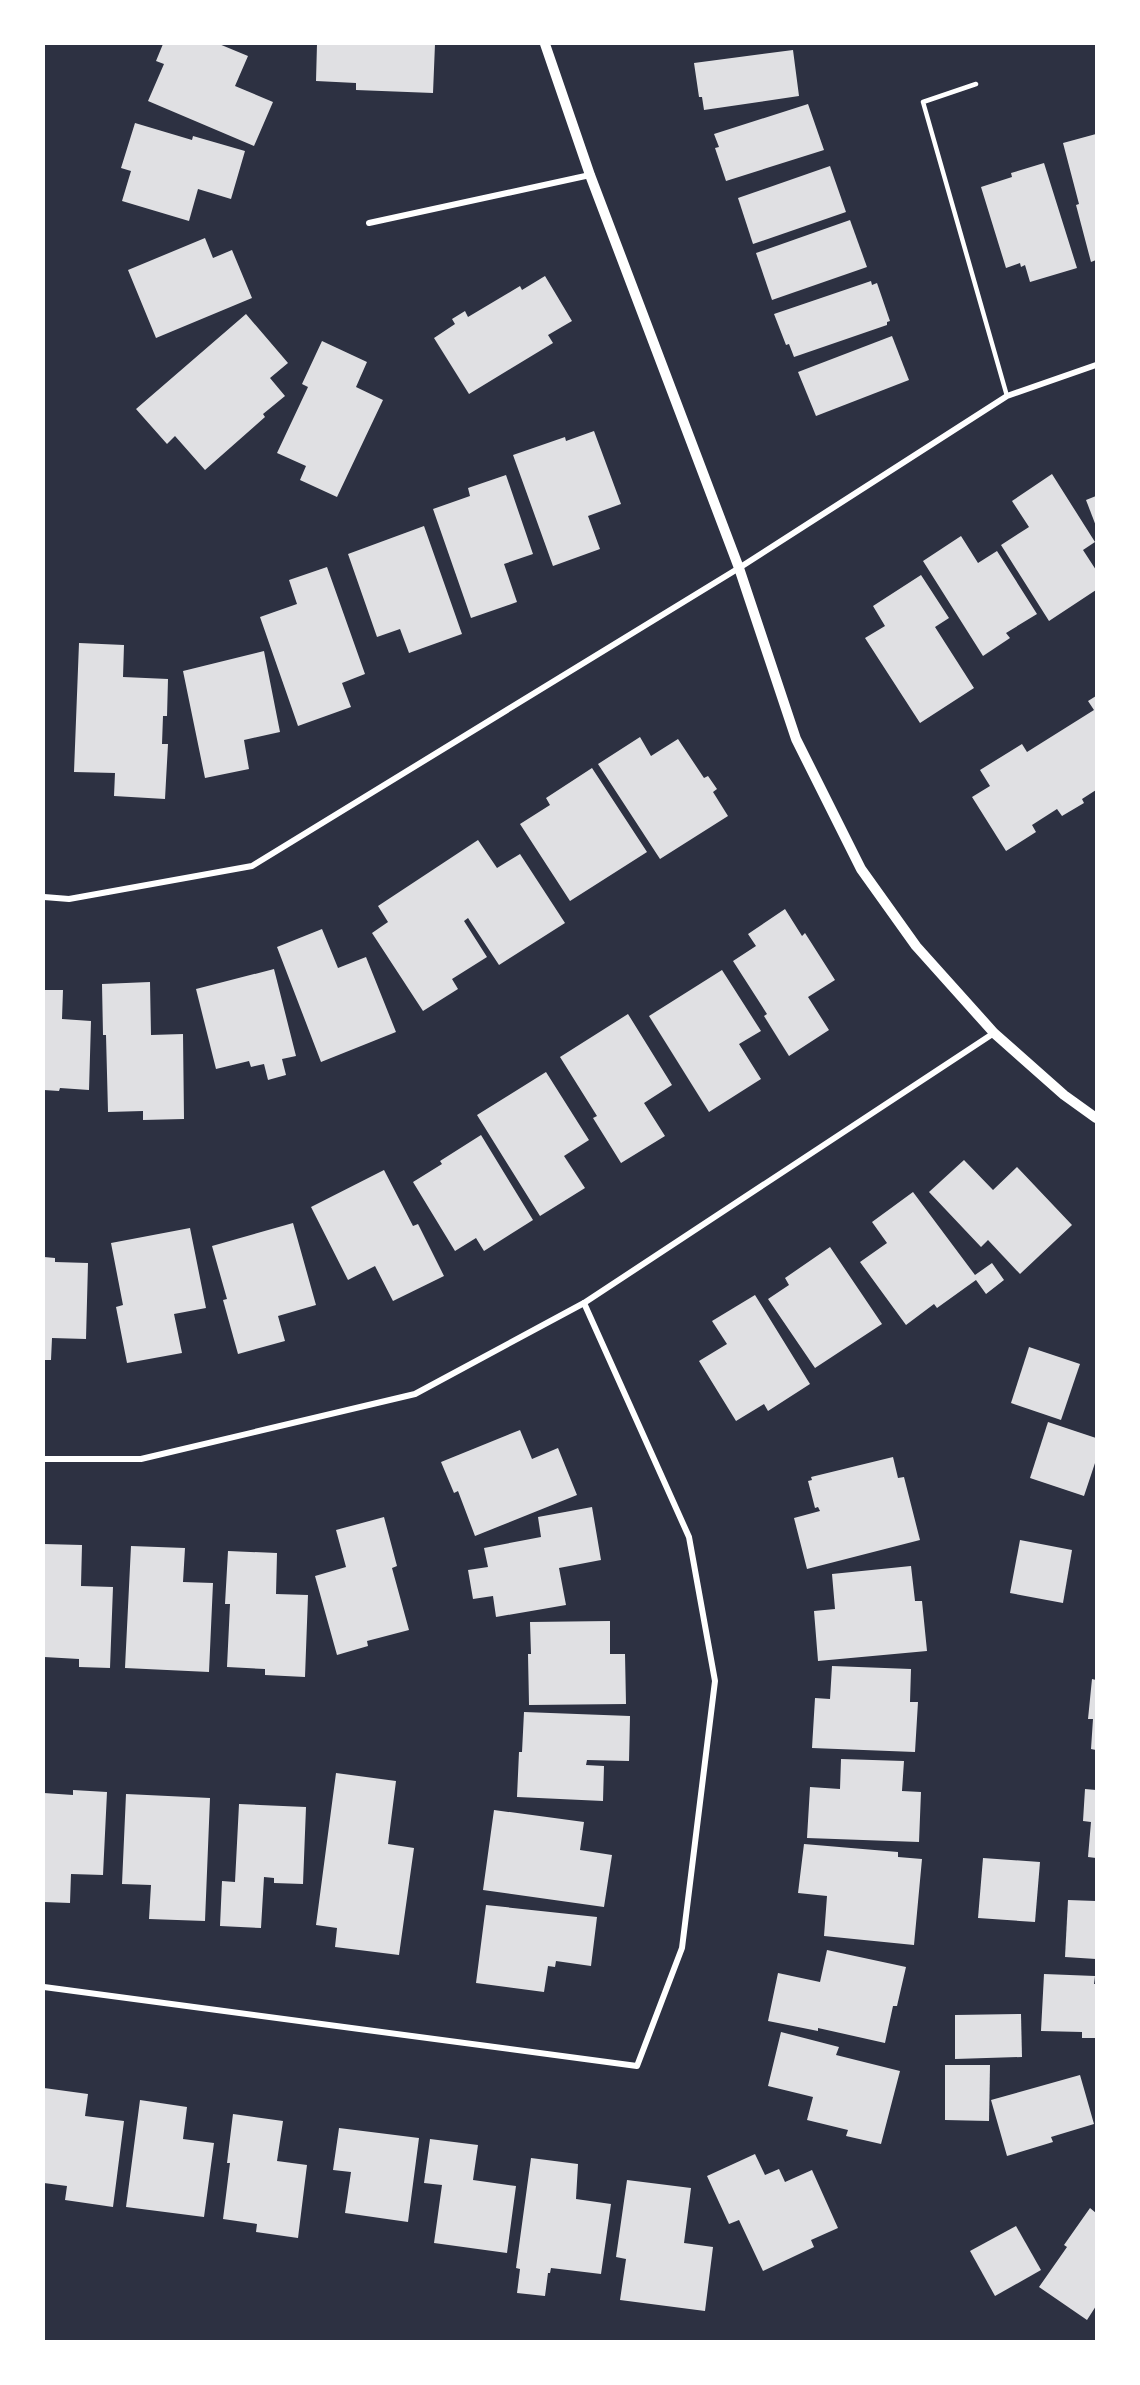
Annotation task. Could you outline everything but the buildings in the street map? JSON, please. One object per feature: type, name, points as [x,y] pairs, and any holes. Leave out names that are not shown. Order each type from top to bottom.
[{"type":"street","points":[[545,44],[590,175],[739,568],[796,739],[861,868],[916,946],[994,1033],[1064,1095],[1096,1118]]},
{"type":"street","points":[[369,223],[590,175]]},
{"type":"street","points":[[44,897],[69,899],[252,866],[739,568],[1007,396],[1096,365]]},
{"type":"street","points":[[44,1459],[141,1459],[415,1394],[584,1302],[994,1033]]},
{"type":"street","points":[[44,1987],[637,2066],[682,1948],[715,1681],[689,1538],[584,1302]]},
{"type":"lane","points":[[976,84],[922,102],[1007,396]]}]
